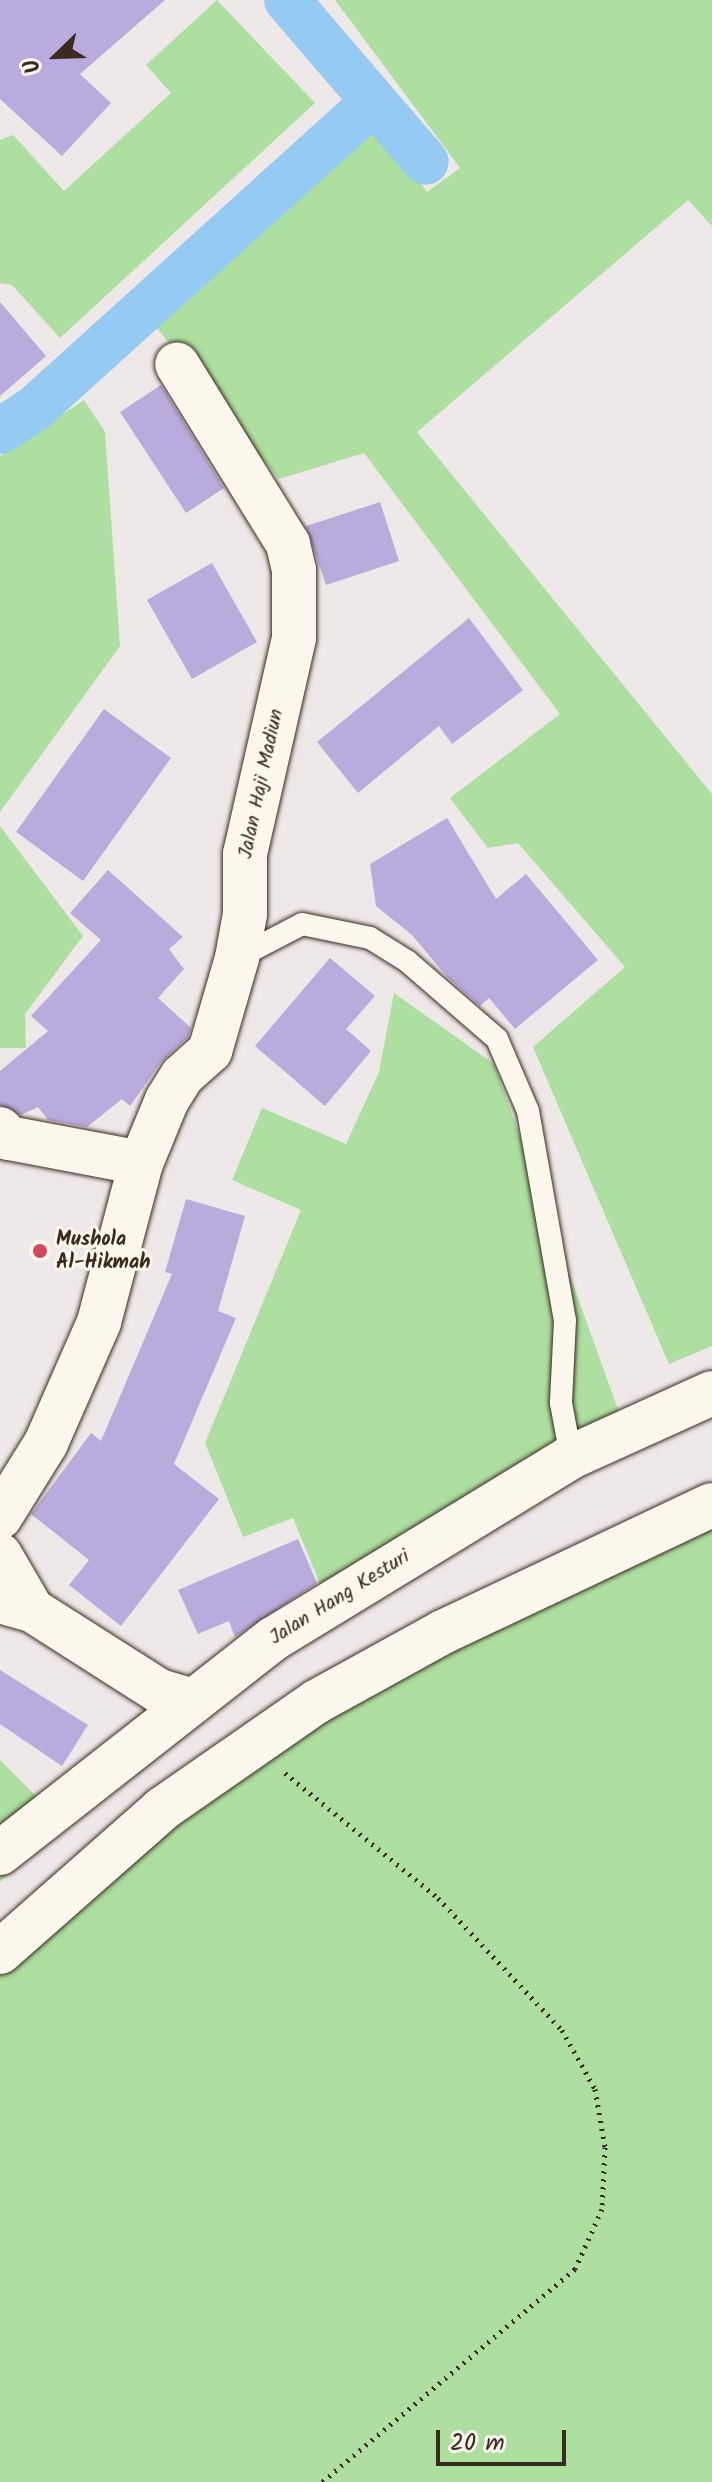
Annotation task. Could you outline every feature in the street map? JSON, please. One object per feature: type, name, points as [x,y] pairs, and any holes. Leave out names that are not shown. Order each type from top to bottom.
[{"type":"main road","name":"Jalan Haji Madiun","points":[[0,1517],[46,1443],[99,1322],[141,1163],[167,1100],[182,1076],[210,1051],[237,958],[245,914],[245,854],[294,638],[294,570],[288,544],[177,364]]},
{"type":"main road","points":[[0,1129],[9,1138],[141,1163]]},
{"type":"main road","name":"Jalan Hang Kesturi","points":[[0,1853],[190,1700],[273,1639],[571,1457],[712,1393]]},
{"type":"main road","points":[[0,1952],[162,1809],[316,1702],[443,1632],[712,1505]]},
{"type":"main road","points":[[0,1555],[16,1606],[159,1691],[190,1700]]},
{"type":"lane","points":[[237,958],[302,924],[370,938],[407,961],[497,1039],[528,1111],[563,1305],[566,1367],[561,1403],[571,1457]]},
{"type":"path","points":[[252,1746],[438,1898],[562,2030],[595,2089],[605,2147],[602,2209],[575,2269],[322,2482]]},
{"type":"green space","points":[[217,0],[315,103],[60,338],[12,285],[0,283],[0,140],[13,135],[64,191],[171,93],[146,65]]},
{"type":"green space","points":[[335,0],[712,0],[712,226],[688,200],[417,432],[712,794],[712,1346],[669,1364],[533,1047],[625,967],[518,843],[488,848],[450,798],[560,714],[364,453],[279,479],[148,317],[376,125],[427,192],[460,168]]},
{"type":"green space","points":[[84,400],[105,432],[120,646],[0,812],[0,456]]},
{"type":"green space","points":[[0,826],[83,936],[25,1014],[26,1048],[0,1048]]},
{"type":"green space","points":[[394,993],[494,1064],[630,1443],[325,1596],[293,1518],[243,1537],[205,1443],[301,1210],[232,1180],[262,1108],[346,1144],[379,1072]]},
{"type":"green space","points":[[712,1508],[712,2482],[0,2482],[0,1973],[349,1680]]},
{"type":"green space","points":[[0,1760],[61,1821],[0,1882]]},
{"type":"building","points":[[0,0],[165,0],[80,74],[111,103],[62,156],[0,99]]},
{"type":"building","points":[[0,302],[46,356],[0,396]]},
{"type":"building","points":[[161,385],[224,488],[186,513],[120,412]]},
{"type":"building","points":[[380,502],[399,561],[326,585],[306,526]]},
{"type":"building","points":[[212,563],[257,642],[192,679],[147,600]]},
{"type":"building","points":[[469,618],[523,690],[452,744],[439,726],[358,793],[317,742]]},
{"type":"building","points":[[104,709],[171,758],[83,881],[16,832]]},
{"type":"building","points":[[447,818],[496,899],[526,874],[598,960],[515,1029],[489,998],[480,1006],[448,978],[412,935],[376,906],[370,864]]},
{"type":"building","points":[[108,870],[183,937],[169,949],[184,969],[158,998],[191,1028],[188,1037],[161,1062],[130,1106],[122,1099],[87,1127],[48,1120],[38,1107],[21,1115],[0,1105],[0,1071],[48,1031],[31,1016],[101,940],[70,913]]},
{"type":"building","points":[[330,958],[375,996],[346,1029],[371,1051],[325,1106],[255,1046]]},
{"type":"building","points":[[186,1199],[245,1216],[218,1311],[236,1318],[174,1464],[219,1499],[121,1626],[69,1585],[89,1560],[31,1514],[91,1433],[101,1441],[172,1274],[165,1272]]},
{"type":"building","points":[[298,1539],[317,1583],[235,1637],[229,1621],[198,1634],[178,1590]]},
{"type":"building","points":[[0,1670],[88,1725],[62,1766],[0,1724]]},
{"type":"waterway","points":[[287,0],[426,162]]},
{"type":"waterway","points":[[0,431],[35,408],[374,102]]},
{"type":"place","name":"Mushola Al-Hikmah","points":[[40,1251]]}]
